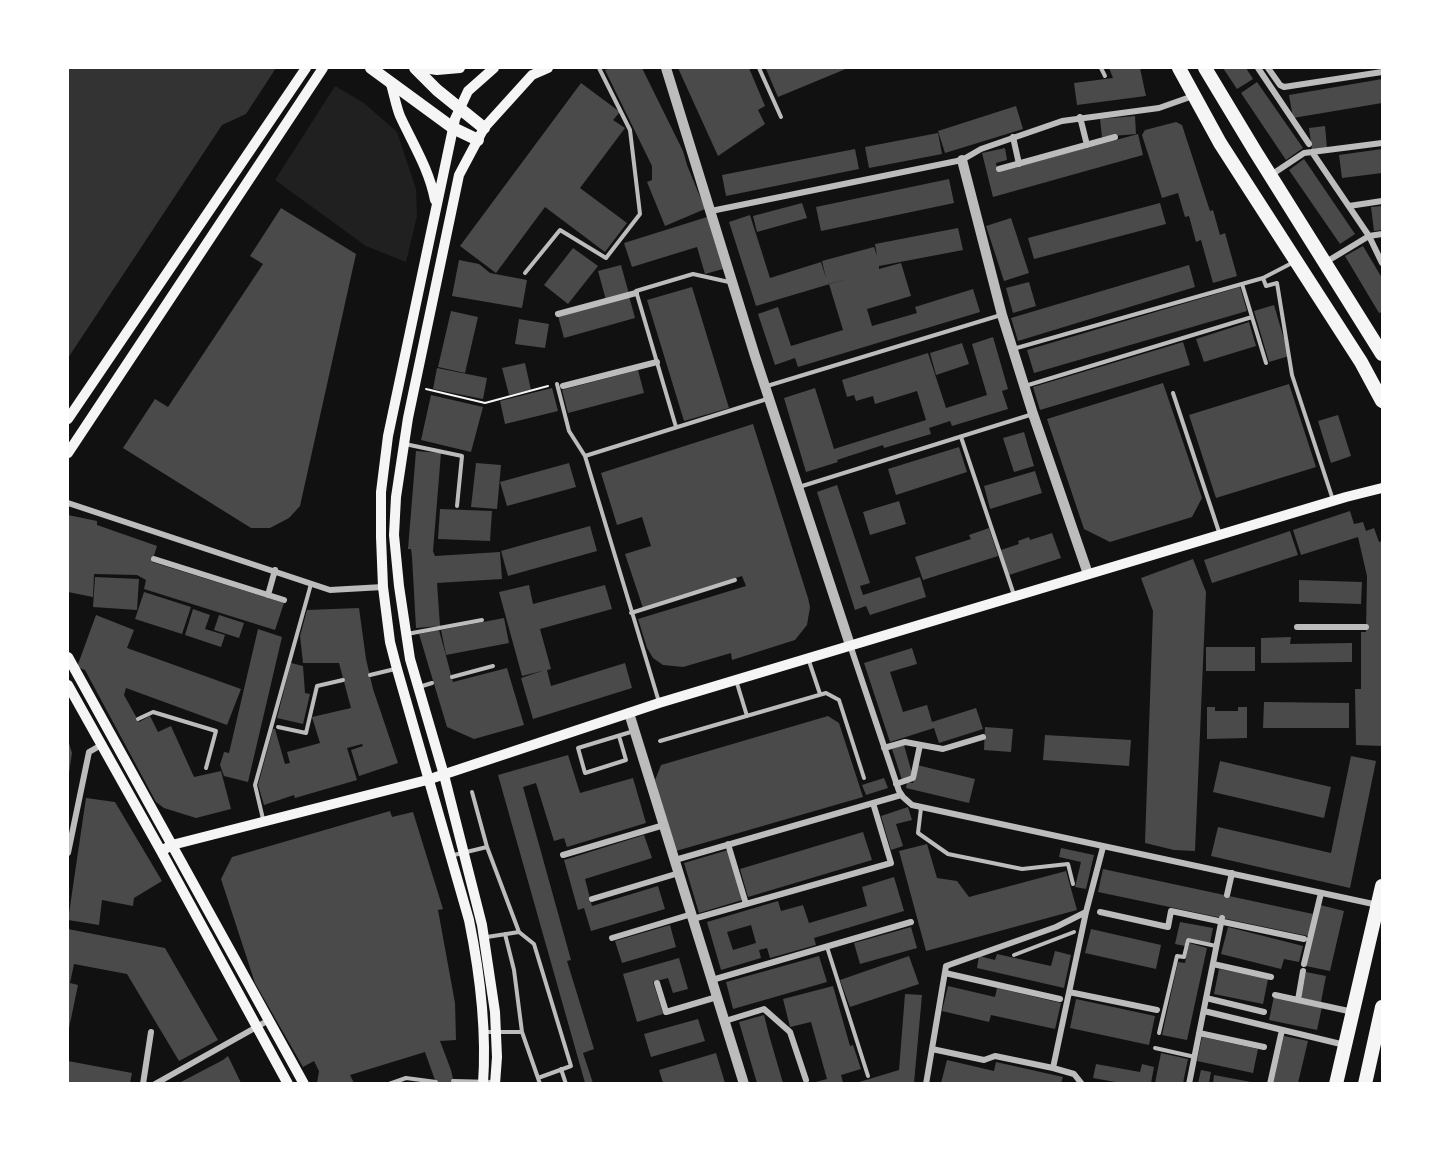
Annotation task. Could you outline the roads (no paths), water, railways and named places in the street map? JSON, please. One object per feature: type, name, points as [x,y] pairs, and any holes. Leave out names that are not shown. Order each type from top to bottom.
[{"type":"highway","points":[[1179,68],[1220,143],[1361,362],[1383,401]]},
{"type":"highway","points":[[1205,68],[1383,354]]},
{"type":"highway","points":[[1336,1083],[1383,886]]},
{"type":"highway","points":[[1365,1083],[1377,1059],[1383,1007]]},
{"type":"main road","points":[[68,419],[306,68]]},
{"type":"main road","points":[[68,453],[323,68]]},
{"type":"main road","points":[[371,68],[453,128],[478,140]]},
{"type":"main road","points":[[415,68],[437,90],[484,128]]},
{"type":"main road","points":[[423,68],[437,70],[460,68]]},
{"type":"main road","points":[[483,1082],[483,1007],[472,939],[390,642],[383,587],[381,509],[388,436],[453,128],[459,107],[468,91],[494,68]]},
{"type":"main road","points":[[496,1083],[495,1012],[484,938],[465,853],[410,659],[394,535],[396,497],[404,444],[459,175],[484,128],[532,75],[548,68]]},
{"type":"main road","points":[[391,84],[400,115],[430,179],[436,206]]},
{"type":"main road","points":[[161,851],[172,844],[444,775],[659,703],[1383,488]]},
{"type":"main road","points":[[68,657],[114,733],[172,844],[304,1083]]},
{"type":"main road","points":[[68,685],[288,1083]]},
{"type":"street","points":[[666,68],[769,399],[901,795],[912,805],[921,808],[1378,905]]},
{"type":"street","points":[[1258,68],[1309,144]]},
{"type":"street","points":[[1268,68],[1284,87],[1383,72]]},
{"type":"street","points":[[711,211],[962,160],[981,149],[1062,121],[1159,108],[1195,96]]},
{"type":"street","points":[[1080,117],[1087,145]]},
{"type":"street","points":[[1013,137],[1020,164]]},
{"type":"street","points":[[999,169],[1115,137]]},
{"type":"street","points":[[1270,175],[1305,153],[1383,144]]},
{"type":"street","points":[[1312,152],[1380,253],[1383,263]]},
{"type":"street","points":[[962,160],[1002,315],[1088,574]]},
{"type":"street","points":[[1349,206],[1383,201]]},
{"type":"street","points":[[1326,263],[1369,236],[1383,234]]},
{"type":"street","points":[[558,314],[636,293]]},
{"type":"street","points":[[560,385],[657,362]]},
{"type":"street","points":[[68,503],[330,590],[383,587]]},
{"type":"street","points":[[154,559],[284,600]]},
{"type":"street","points":[[268,595],[275,570]]},
{"type":"street","points":[[1297,627],[1366,627]]},
{"type":"street","points":[[629,713],[744,1083]]},
{"type":"street","points":[[68,853],[89,752],[114,733]]},
{"type":"street","points":[[884,748],[905,742],[943,749],[983,737]]},
{"type":"street","points":[[896,784],[913,778],[920,745]]},
{"type":"street","points":[[675,860],[901,795]]},
{"type":"street","points":[[612,938],[746,904],[891,863],[873,803]]},
{"type":"street","points":[[563,855],[664,825]]},
{"type":"street","points":[[728,844],[746,904]]},
{"type":"street","points":[[1053,1068],[1086,912],[1103,846]]},
{"type":"street","points":[[592,899],[679,873]]},
{"type":"street","points":[[1227,895],[1232,873]]},
{"type":"street","points":[[1298,1000],[1321,893]]},
{"type":"street","points":[[1100,912],[1168,927],[1171,911],[1304,939]]},
{"type":"street","points":[[926,1083],[946,966],[1056,927],[1086,912]]},
{"type":"street","points":[[1189,1083],[1222,920]]},
{"type":"street","points":[[712,980],[912,922]]},
{"type":"street","points":[[1213,964],[1271,976]]},
{"type":"street","points":[[945,973],[1060,999]]},
{"type":"street","points":[[657,983],[666,1012],[717,997]]},
{"type":"street","points":[[1069,992],[1157,1010]]},
{"type":"street","points":[[1275,995],[1353,1012]]},
{"type":"street","points":[[1206,998],[1264,1012]]},
{"type":"street","points":[[725,1021],[764,1009],[790,1032],[806,1080]]},
{"type":"street","points":[[1204,1011],[1345,1045]]},
{"type":"street","points":[[155,1083],[269,1020]]},
{"type":"street","points":[[1270,1083],[1282,1030]]},
{"type":"street","points":[[143,1083],[151,1032]]},
{"type":"street","points":[[1199,1033],[1264,1047]]},
{"type":"street","points":[[932,1048],[984,1060],[995,1056],[1053,1068],[1074,1074],[1082,1083]]},
{"type":"lane","points":[[525,273],[560,230],[606,258],[640,214],[630,130],[599,68]]},
{"type":"lane","points":[[759,68],[781,117]]},
{"type":"lane","points":[[1101,68],[1105,76]]},
{"type":"lane","points":[[1013,350],[1263,278],[1296,261]]},
{"type":"lane","points":[[676,428],[636,291],[693,274],[733,283]]},
{"type":"lane","points":[[1263,278],[1266,286],[1277,282],[1292,375],[1333,501]]},
{"type":"lane","points":[[1242,284],[1266,363]]},
{"type":"lane","points":[[766,387],[1002,315]]},
{"type":"lane","points":[[1025,386],[1252,317]]},
{"type":"lane","points":[[560,385],[569,431],[585,456],[659,703]]},
{"type":"lane","points":[[1173,393],[1220,535]]},
{"type":"lane","points":[[585,456],[769,399]]},
{"type":"lane","points":[[798,488],[1033,414]]},
{"type":"lane","points":[[961,437],[1014,596]]},
{"type":"lane","points":[[404,444],[462,456],[457,506]]},
{"type":"lane","points":[[631,613],[735,580]]},
{"type":"lane","points":[[264,821],[255,784],[311,583]]},
{"type":"lane","points":[[406,634],[482,620]]},
{"type":"lane","points":[[808,658],[820,694]]},
{"type":"lane","points":[[452,677],[493,666]]},
{"type":"lane","points":[[370,675],[396,669]]},
{"type":"lane","points":[[278,727],[306,733],[317,686],[343,680]]},
{"type":"lane","points":[[736,680],[747,716]]},
{"type":"lane","points":[[418,687],[432,683]]},
{"type":"lane","points":[[660,741],[826,693],[839,700],[864,778]]},
{"type":"lane","points":[[138,719],[153,712],[216,731],[206,768]]},
{"type":"lane","points":[[619,736],[626,760],[585,772],[578,748],[635,731]]},
{"type":"lane","points":[[472,792],[488,847],[519,932],[534,945],[571,1066],[538,1078]]},
{"type":"lane","points":[[921,808],[918,834],[948,854],[1022,869],[1068,864],[1073,884]]},
{"type":"lane","points":[[450,856],[488,847]]},
{"type":"lane","points":[[472,939],[519,932]]},
{"type":"lane","points":[[1014,955],[1074,932]]},
{"type":"lane","points":[[1039,933],[1043,944]]},
{"type":"lane","points":[[505,934],[514,970],[522,1032],[540,1083]]},
{"type":"lane","points":[[1159,1033],[1177,956],[1184,957],[1188,940],[1216,946]]},
{"type":"lane","points":[[827,946],[868,1076]]},
{"type":"lane","points":[[484,1032],[522,1032]]},
{"type":"lane","points":[[1155,1048],[1195,1057]]},
{"type":"lane","points":[[484,1067],[496,1067]]},
{"type":"lane","points":[[561,1069],[566,1083]]},
{"type":"lane","points":[[389,1083],[406,1078],[435,1082]]},
{"type":"lane","points":[[453,1081],[496,1083]]}]
